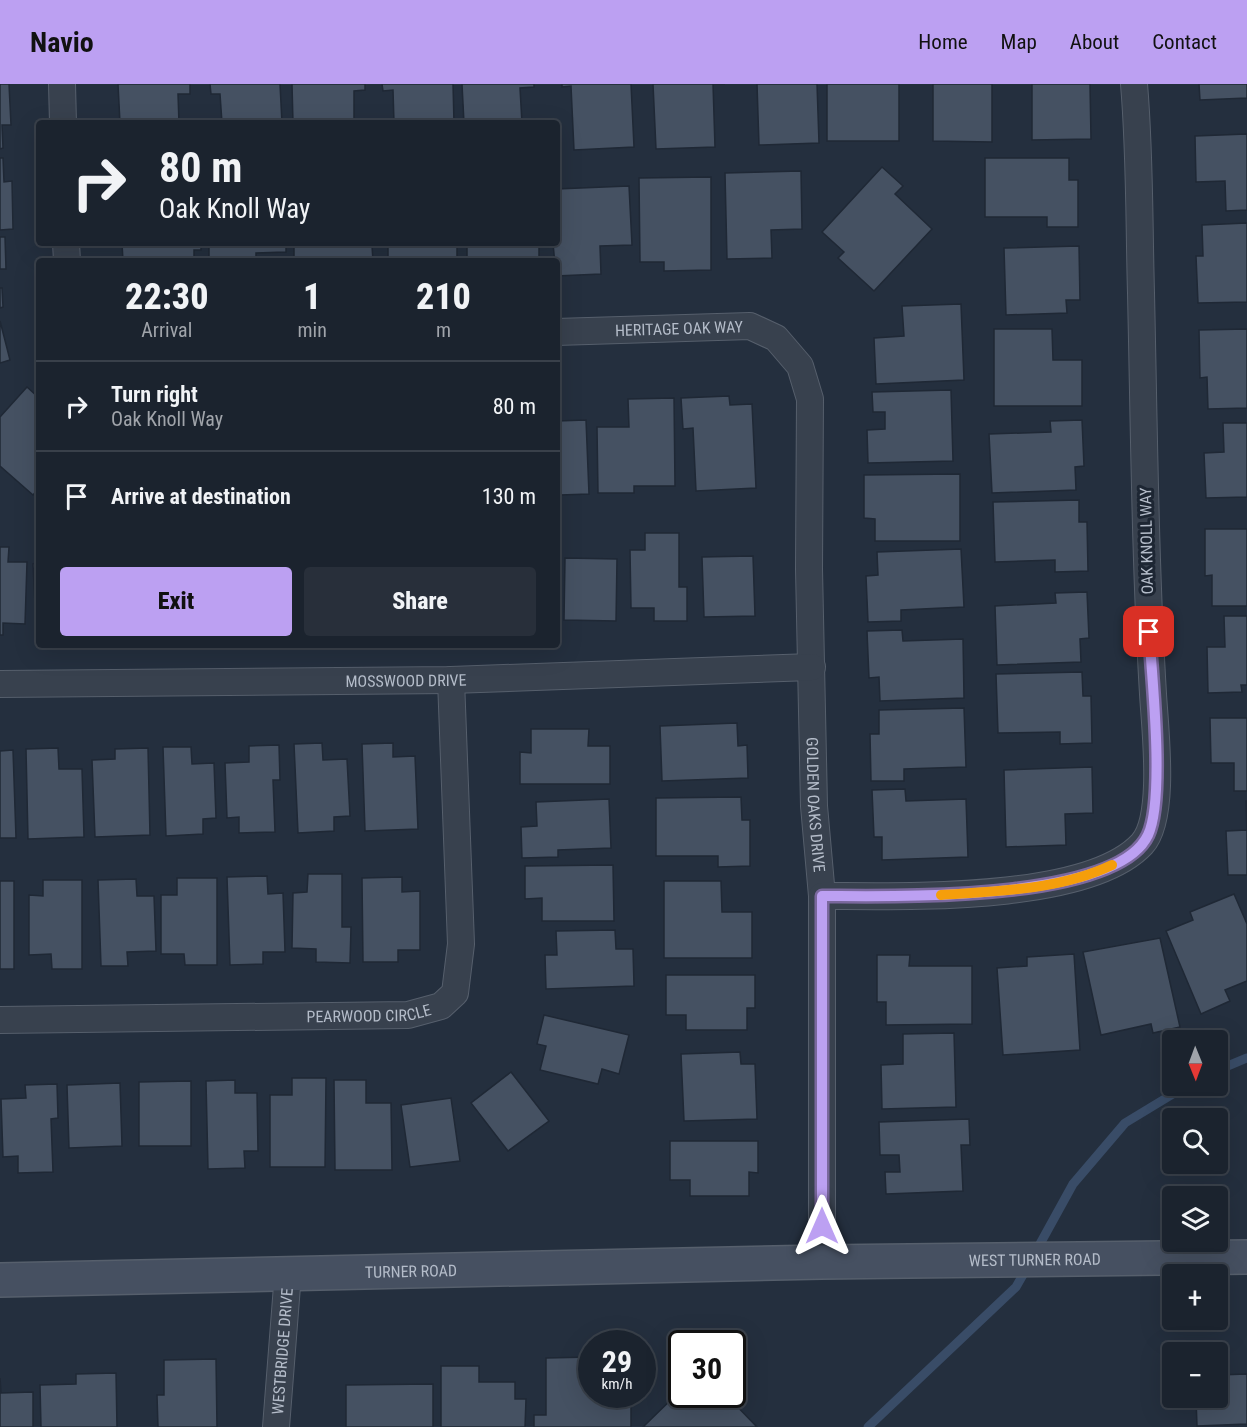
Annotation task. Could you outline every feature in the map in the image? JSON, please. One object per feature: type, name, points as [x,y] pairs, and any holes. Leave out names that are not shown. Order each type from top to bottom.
[{"type":"main road","name":"WEST TURNER ROAD","points":[[822,1262],[1247,1257]]},
{"type":"main road","name":"TURNER ROAD","points":[[0,1280],[822,1262]]},
{"type":"street","points":[[62,84],[63,120]]},
{"type":"street","name":"OAK KNOLL WAY","points":[[822,896],[931,896],[1015,890],[1097,872],[1125,859],[1148,835],[1155,812],[1155,738],[1147,590],[1134,84]]},
{"type":"street","name":"HERITAGE OAK WAY","points":[[560,332],[750,326],[776,338],[800,366],[810,399],[810,457]]},
{"type":"street","name":"GOLDEN OAKS DRIVE","points":[[810,457],[814,807],[822,896],[822,1262]]},
{"type":"street","name":"MOSSWOOD DRIVE","points":[[0,684],[452,680],[812,667]]},
{"type":"street","name":"PEARWOOD CIRCLE","points":[[0,1020],[408,1015],[441,1006],[455,993],[461,944],[452,680]]},
{"type":"street","name":"WESTBRIDGE DRIVE","points":[[276,1427],[288,1274]]},
{"type":"building","points":[[0,84],[9,84],[11,125],[2,125],[3,148],[0,149]]},
{"type":"building","points":[[118,84],[190,84],[190,94],[178,94],[179,120],[120,120]]},
{"type":"building","points":[[210,84],[280,84],[282,120],[222,120],[220,94],[211,94]]},
{"type":"building","points":[[292,84],[365,84],[365,90],[354,91],[354,120],[293,120]]},
{"type":"building","points":[[382,84],[453,84],[454,120],[394,120],[393,90],[383,91]]},
{"type":"building","points":[[462,84],[534,84],[534,87],[520,88],[522,120],[464,120]]},
{"type":"building","points":[[562,84],[631,84],[634,147],[574,150],[571,86],[562,87]]},
{"type":"building","points":[[653,84],[713,84],[715,147],[656,149]]},
{"type":"building","points":[[757,84],[817,84],[819,143],[759,145]]},
{"type":"building","points":[[827,84],[899,84],[899,141],[827,141]]},
{"type":"building","points":[[933,84],[992,84],[992,142],[933,141]]},
{"type":"building","points":[[1032,84],[1090,84],[1091,139],[1032,140]]},
{"type":"building","points":[[1199,84],[1247,84],[1247,98],[1200,100]]},
{"type":"building","points":[[1247,134],[1247,210],[1226,211],[1225,181],[1196,182],[1195,136]]},
{"type":"building","points":[[0,158],[3,158],[4,182],[12,181],[13,229],[0,230]]},
{"type":"building","points":[[985,158],[1069,158],[1069,180],[1078,180],[1078,227],[1047,227],[1047,217],[985,217]]},
{"type":"building","points":[[882,167],[903,186],[895,194],[932,229],[874,291],[838,258],[844,252],[822,232]]},
{"type":"building","points":[[801,171],[802,229],[771,230],[772,258],[727,259],[725,173]]},
{"type":"building","points":[[711,177],[711,270],[664,271],[664,262],[640,262],[639,178]]},
{"type":"building","points":[[629,186],[632,245],[600,246],[601,274],[560,276],[560,258],[554,258],[553,246],[560,246],[560,189]]},
{"type":"building","points":[[1247,223],[1247,302],[1198,303],[1196,256],[1203,256],[1202,225]]},
{"type":"building","points":[[0,237],[5,237],[6,269],[0,269]]},
{"type":"building","points":[[122,246],[201,246],[201,250],[194,250],[194,258],[123,258]]},
{"type":"building","points":[[209,246],[286,246],[286,252],[256,253],[256,258],[209,258]]},
{"type":"building","points":[[294,246],[372,246],[373,258],[294,258]]},
{"type":"building","points":[[388,246],[457,246],[457,258],[388,258]]},
{"type":"building","points":[[467,246],[539,246],[539,258],[467,258]]},
{"type":"building","points":[[1079,246],[1080,300],[1066,300],[1067,313],[1006,315],[1004,248]]},
{"type":"building","points":[[0,288],[2,288],[3,307],[0,308]]},
{"type":"building","points":[[961,304],[964,380],[876,384],[874,338],[904,336],[902,306]]},
{"type":"building","points":[[0,321],[10,360],[0,363]]},
{"type":"building","points":[[994,329],[1052,329],[1053,360],[1082,360],[1082,406],[994,406]]},
{"type":"building","points":[[1247,329],[1247,408],[1208,409],[1207,377],[1200,378],[1199,330]]},
{"type":"building","points":[[27,387],[36,395],[36,492],[33,495],[0,466],[0,417]]},
{"type":"building","points":[[951,390],[953,461],[868,463],[867,430],[885,429],[885,412],[873,412],[872,392]]},
{"type":"building","points":[[729,396],[730,405],[752,404],[756,488],[696,491],[693,428],[683,429],[681,398]]},
{"type":"building","points":[[674,398],[675,486],[634,486],[634,493],[598,493],[597,427],[629,427],[628,399]]},
{"type":"building","points":[[586,420],[589,494],[560,495],[560,421]]},
{"type":"building","points":[[1082,420],[1084,466],[1075,467],[1076,490],[992,493],[989,434],[1051,432],[1050,421]]},
{"type":"building","points":[[1223,423],[1247,423],[1247,497],[1206,498],[1204,453],[1224,452]]},
{"type":"building","points":[[960,474],[960,541],[875,541],[875,519],[864,518],[864,475]]},
{"type":"building","points":[[1079,500],[1079,522],[1087,522],[1088,571],[1055,572],[1055,560],[995,562],[993,502]]},
{"type":"building","points":[[1205,529],[1247,529],[1247,606],[1212,606],[1212,575],[1205,576]]},
{"type":"building","points":[[645,533],[679,533],[679,587],[687,587],[687,621],[654,621],[654,608],[631,608],[630,550],[645,550]]},
{"type":"building","points":[[0,547],[9,547],[8,562],[27,562],[25,624],[3,623],[3,635],[0,635]]},
{"type":"building","points":[[961,549],[964,607],[901,610],[901,621],[868,622],[866,576],[878,575],[877,552]]},
{"type":"building","points":[[753,556],[755,616],[704,617],[702,557]]},
{"type":"building","points":[[565,558],[617,559],[616,621],[564,620]]},
{"type":"building","points":[[33,564],[36,564],[36,623]]},
{"type":"building","points":[[1087,592],[1089,638],[1080,639],[1081,662],[997,665],[995,606],[1056,603],[1055,593]]},
{"type":"building","points":[[1224,616],[1247,616],[1247,685],[1241,685],[1242,692],[1208,693],[1207,647],[1225,647]]},
{"type":"building","points":[[902,630],[903,641],[963,639],[964,698],[880,701],[879,677],[869,678],[867,631]]},
{"type":"building","points":[[1082,672],[1083,696],[1091,696],[1092,743],[1060,744],[1060,732],[998,733],[996,674]]},
{"type":"building","points":[[964,708],[966,767],[904,769],[904,781],[871,781],[870,734],[879,734],[879,710]]},
{"type":"building","points":[[1210,718],[1247,718],[1247,791],[1234,791],[1234,763],[1211,763]]},
{"type":"building","points":[[737,723],[738,746],[747,745],[748,778],[662,781],[660,726]]},
{"type":"building","points":[[531,729],[589,729],[588,746],[610,746],[610,784],[520,784],[520,752],[531,753]]},
{"type":"building","points":[[322,743],[323,760],[347,759],[350,816],[334,817],[334,831],[298,833],[294,744]]},
{"type":"building","points":[[393,743],[393,757],[415,756],[418,829],[365,831],[362,744]]},
{"type":"building","points":[[279,745],[280,780],[273,780],[275,832],[239,833],[239,817],[227,818],[225,763],[249,762],[249,746]]},
{"type":"building","points":[[163,747],[191,747],[192,764],[214,763],[216,818],[203,819],[203,834],[166,836]]},
{"type":"building","points":[[58,748],[59,769],[82,769],[84,837],[28,839],[26,749]]},
{"type":"building","points":[[148,748],[150,835],[95,837],[92,760],[115,759],[115,749]]},
{"type":"building","points":[[13,750],[16,838],[0,838],[0,751]]},
{"type":"building","points":[[1092,767],[1093,813],[1065,814],[1066,845],[1006,847],[1004,770]]},
{"type":"building","points":[[905,789],[906,801],[966,799],[968,857],[882,860],[882,837],[874,837],[872,790]]},
{"type":"building","points":[[741,797],[742,820],[750,820],[750,866],[718,867],[718,856],[656,856],[656,798]]},
{"type":"building","points":[[609,799],[611,848],[558,850],[558,857],[522,858],[521,827],[537,826],[536,802]]},
{"type":"building","points":[[1247,830],[1247,875],[1228,875],[1226,831]]},
{"type":"building","points":[[613,865],[614,921],[542,921],[542,898],[525,899],[525,866]]},
{"type":"building","points":[[308,874],[342,874],[342,927],[351,927],[350,963],[316,962],[316,949],[292,948],[293,893],[307,892]]},
{"type":"building","points":[[267,876],[268,894],[283,893],[285,952],[263,952],[263,964],[230,965],[227,877]]},
{"type":"building","points":[[402,877],[402,892],[420,891],[420,950],[398,950],[398,962],[363,962],[362,878]]},
{"type":"building","points":[[177,878],[217,878],[217,965],[185,965],[184,954],[161,954],[161,895],[177,895]]},
{"type":"building","points":[[136,879],[137,896],[154,896],[156,951],[127,952],[128,966],[101,966],[98,880]]},
{"type":"building","points":[[43,880],[82,880],[82,969],[52,969],[51,954],[29,955],[29,895],[43,896]]},
{"type":"building","points":[[0,881],[14,881],[14,969],[0,969]]},
{"type":"building","points":[[664,881],[721,881],[722,912],[752,912],[752,958],[664,958]]},
{"type":"building","points":[[1234,894],[1247,924],[1247,981],[1225,990],[1230,1001],[1201,1014],[1166,931],[1193,920],[1190,912]]},
{"type":"building","points":[[615,930],[616,949],[633,949],[634,986],[546,989],[545,955],[557,955],[556,931]]},
{"type":"building","points":[[1160,938],[1180,1027],[1153,1033],[1151,1024],[1101,1035],[1083,952]]},
{"type":"building","points":[[1074,954],[1080,1050],[1003,1055],[997,968],[1027,966],[1027,957]]},
{"type":"building","points":[[877,955],[910,955],[909,966],[972,966],[972,1024],[886,1025],[886,1002],[877,1002]]},
{"type":"building","points":[[666,975],[755,975],[755,1008],[747,1008],[747,1030],[686,1030],[686,1015],[666,1015]]},
{"type":"building","points":[[544,1015],[629,1035],[619,1074],[602,1069],[598,1084],[540,1070],[546,1046],[537,1044]]},
{"type":"building","points":[[954,1033],[956,1107],[882,1109],[881,1065],[903,1064],[903,1034]]},
{"type":"building","points":[[740,1052],[741,1064],[755,1064],[757,1119],[684,1121],[681,1054]]},
{"type":"building","points":[[511,1072],[549,1121],[508,1151],[471,1103]]},
{"type":"building","points":[[292,1078],[326,1078],[325,1167],[270,1167],[270,1095],[292,1095]]},
{"type":"building","points":[[235,1080],[235,1093],[257,1093],[258,1151],[244,1151],[245,1168],[208,1169],[206,1081]]},
{"type":"building","points":[[334,1080],[366,1080],[366,1103],[391,1103],[392,1170],[335,1170]]},
{"type":"building","points":[[191,1081],[191,1146],[139,1146],[139,1082]]},
{"type":"building","points":[[120,1083],[122,1146],[69,1148],[67,1085]]},
{"type":"building","points":[[57,1084],[58,1118],[51,1119],[53,1172],[18,1173],[18,1156],[3,1157],[1,1099],[26,1098],[25,1085]]},
{"type":"building","points":[[451,1098],[460,1161],[410,1167],[401,1105]]},
{"type":"building","points":[[969,1119],[970,1145],[961,1145],[963,1191],[886,1194],[885,1172],[900,1172],[899,1155],[880,1155],[879,1122]]},
{"type":"building","points":[[670,1141],[758,1141],[758,1173],[749,1172],[749,1196],[690,1196],[690,1180],[670,1180]]},
{"type":"building","points":[[578,1357],[578,1408],[631,1408],[631,1427],[534,1427],[534,1415],[546,1415],[546,1358]]},
{"type":"building","points":[[216,1359],[217,1427],[158,1427],[157,1395],[164,1395],[164,1360]]},
{"type":"building","points":[[441,1366],[479,1366],[479,1382],[515,1382],[515,1399],[526,1399],[525,1427],[441,1427]]},
{"type":"building","points":[[116,1373],[117,1427],[41,1427],[40,1385],[76,1384],[76,1374]]},
{"type":"building","points":[[1247,1374],[1247,1424],[1197,1426],[1196,1408],[1228,1408],[1228,1375]]},
{"type":"building","points":[[0,1378],[1,1393],[33,1392],[33,1427],[0,1427]]},
{"type":"building","points":[[433,1384],[433,1427],[346,1427],[346,1385]]},
{"type":"building","points":[[668,1403],[668,1408],[739,1408],[757,1427],[643,1427]]},
{"type":"waterway","points":[[1228,1066],[1247,1058]]},
{"type":"waterway","points":[[1035,1253],[1073,1184],[1125,1123],[1170,1096]]},
{"type":"waterway","points":[[868,1427],[1016,1287],[1028,1266]]},
{"type":"slow traffic","points":[[941,895],[1015,890],[1097,872],[1112,865]]},
{"type":"route","points":[[822,1226],[822,896],[931,896],[1015,890],[1097,872],[1125,859],[1143,843],[1155,812],[1155,738],[1149,632]]}]
